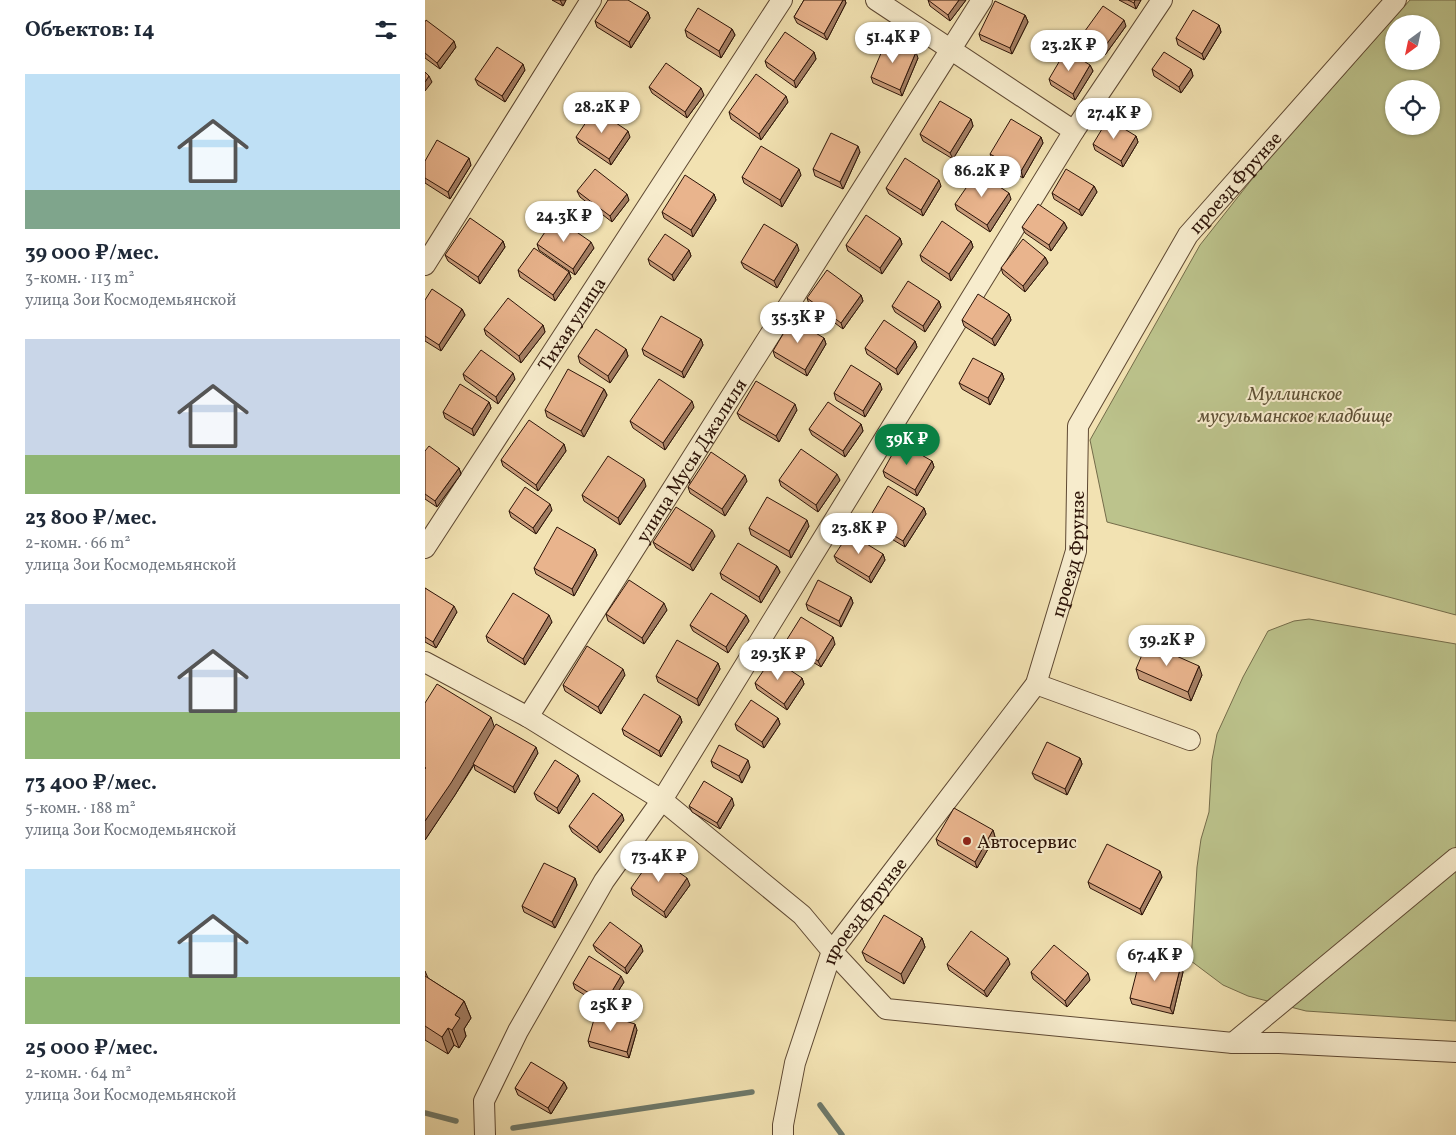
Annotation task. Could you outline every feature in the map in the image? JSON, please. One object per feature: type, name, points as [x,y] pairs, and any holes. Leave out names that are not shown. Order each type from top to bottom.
[{"type":"street","points":[[425,265],[591,0]]},
{"type":"street","name":"Тихая улица","points":[[425,548],[782,0]]},
{"type":"street","points":[[876,0],[1074,131]]},
{"type":"street","name":"улица Мусы Джалиля","points":[[528,717],[982,0]]},
{"type":"street","points":[[485,1135],[484,1101],[518,1031],[605,881],[662,800],[1074,131],[1161,0]]},
{"type":"street","name":"проезд Фрунзе","points":[[783,1135],[783,1125],[795,1063],[832,951],[1036,684],[1076,550],[1078,426],[1188,235],[1396,0]]},
{"type":"street","points":[[425,662],[528,717],[662,800],[802,915],[832,951],[886,1009],[1233,1043],[1279,1043],[1456,1052]]},
{"type":"street","points":[[1036,684],[1190,740]]},
{"type":"street","points":[[1233,1043],[1456,858]]},
{"type":"green space","name":"Муллинское мусульманское кладбище","points":[[1410,0],[1456,0],[1456,615],[1107,522],[1090,440],[1200,245],[1260,169],[1385,28],[1385,70],[1440,70],[1440,15],[1397,15]]},
{"type":"green space","points":[[1309,619],[1456,644],[1456,1021],[1306,1011],[1248,996],[1223,985],[1191,961],[1197,867],[1201,839],[1209,812],[1212,760],[1217,734],[1243,677],[1268,631],[1294,621]]},
{"type":"building","points":[[608,0],[628,0],[648,12],[629,42],[595,21]]},
{"type":"building","points":[[804,0],[843,0],[824,34],[794,17]]},
{"type":"building","points":[[928,0],[959,0],[948,15]]},
{"type":"building","points":[[995,1],[1025,15],[1010,48],[979,34]]},
{"type":"building","points":[[1103,6],[1124,20],[1103,49],[1082,35]]},
{"type":"building","points":[[698,8],[732,29],[719,51],[685,30]]},
{"type":"building","points":[[1193,10],[1219,25],[1202,54],[1176,38]]},
{"type":"building","points":[[426,20],[454,41],[437,63],[425,53]]},
{"type":"building","points":[[785,32],[814,52],[794,81],[765,61]]},
{"type":"building","points":[[887,39],[916,52],[900,90],[871,77]]},
{"type":"building","points":[[497,47],[523,64],[502,96],[475,79]]},
{"type":"building","points":[[1066,50],[1090,65],[1073,94],[1049,79]]},
{"type":"building","points":[[1164,52],[1191,69],[1179,87],[1152,69]]},
{"type":"building","points":[[666,63],[701,88],[685,112],[649,87]]},
{"type":"building","points":[[425,72],[429,76],[425,82]]},
{"type":"building","points":[[756,74],[786,96],[759,134],[729,112]]},
{"type":"building","points":[[940,101],[971,119],[950,153],[920,134]]},
{"type":"building","points":[[595,109],[628,131],[609,159],[576,137]]},
{"type":"building","points":[[1011,119],[1041,137],[1021,171],[990,154]]},
{"type":"building","points":[[1108,119],[1136,136],[1121,161],[1093,144]]},
{"type":"building","points":[[831,133],[858,146],[840,182],[813,169]]},
{"type":"building","points":[[437,140],[469,158],[448,192],[425,178],[425,161]]},
{"type":"building","points":[[761,146],[799,169],[780,200],[742,177]]},
{"type":"building","points":[[905,158],[939,180],[921,210],[886,188]]},
{"type":"building","points":[[595,169],[627,194],[610,216],[577,191]]},
{"type":"building","points":[[1066,169],[1094,186],[1079,210],[1052,193]]},
{"type":"building","points":[[977,172],[1009,193],[987,225],[955,204]]},
{"type":"building","points":[[685,175],[714,194],[691,230],[662,212]]},
{"type":"building","points":[[1038,204],[1064,222],[1049,245],[1022,227]]},
{"type":"building","points":[[866,215],[900,238],[880,268],[846,245]]},
{"type":"building","points":[[555,217],[591,242],[573,269],[537,244]]},
{"type":"building","points":[[470,218],[503,241],[478,277],[445,255]]},
{"type":"building","points":[[942,221],[971,241],[949,274],[920,255]]},
{"type":"building","points":[[764,224],[797,244],[774,281],[741,262]]},
{"type":"building","points":[[665,234],[689,250],[672,275],[648,259]]},
{"type":"building","points":[[1023,239],[1045,257],[1023,286],[1001,268]]},
{"type":"building","points":[[534,248],[569,272],[553,295],[518,270]]},
{"type":"building","points":[[827,270],[861,295],[841,323],[807,298]]},
{"type":"building","points":[[908,281],[939,301],[923,326],[892,306]]},
{"type":"building","points":[[432,289],[462,309],[439,345],[425,336],[425,300]]},
{"type":"building","points":[[978,294],[1009,314],[992,339],[962,320]]},
{"type":"building","points":[[508,298],[543,325],[519,356],[484,329]]},
{"type":"building","points":[[661,316],[701,339],[682,372],[642,349]]},
{"type":"building","points":[[792,319],[824,338],[805,370],[773,351]]},
{"type":"building","points":[[884,320],[915,341],[896,369],[865,348]]},
{"type":"building","points":[[596,329],[626,349],[608,376],[578,356]]},
{"type":"building","points":[[481,350],[513,373],[496,397],[463,374]]},
{"type":"building","points":[[973,358],[1002,373],[988,398],[959,383]]},
{"type":"building","points":[[851,365],[880,383],[863,411],[834,393]]},
{"type":"building","points":[[568,369],[604,389],[581,431],[545,410]]},
{"type":"building","points":[[659,379],[692,401],[663,443],[630,421]]},
{"type":"building","points":[[756,381],[795,404],[776,436],[737,413]]},
{"type":"building","points":[[460,384],[489,402],[472,429],[443,412]]},
{"type":"building","points":[[828,402],[861,424],[843,451],[809,429]]},
{"type":"building","points":[[529,420],[564,444],[536,485],[501,460]]},
{"type":"building","points":[[899,442],[932,461],[915,490],[883,471]]},
{"type":"building","points":[[429,446],[459,468],[435,501],[425,494],[425,451]]},
{"type":"building","points":[[801,449],[837,474],[816,505],[779,480]]},
{"type":"building","points":[[711,452],[745,475],[722,509],[688,487]]},
{"type":"building","points":[[608,456],[644,479],[618,518],[582,495]]},
{"type":"building","points":[[888,486],[924,508],[903,541],[868,520]]},
{"type":"building","points":[[525,487],[550,504],[533,528],[509,511]]},
{"type":"building","points":[[767,497],[807,520],[789,551],[749,528]]},
{"type":"building","points":[[676,507],[712,530],[690,565],[653,542]]},
{"type":"building","points":[[557,527],[595,549],[572,589],[534,568]]},
{"type":"building","points":[[849,533],[883,554],[869,577],[834,556]]},
{"type":"building","points":[[738,543],[777,566],[759,597],[720,573]]},
{"type":"building","points":[[629,580],[664,603],[642,638],[606,614]]},
{"type":"building","points":[[818,580],[851,597],[839,621],[806,604]]},
{"type":"building","points":[[425,588],[454,606],[433,642],[425,637]]},
{"type":"building","points":[[513,593],[549,615],[523,659],[486,636]]},
{"type":"building","points":[[711,593],[746,615],[726,647],[690,625]]},
{"type":"building","points":[[801,617],[833,637],[818,661],[786,641]]},
{"type":"building","points":[[677,640],[718,663],[697,699],[656,676]]},
{"type":"building","points":[[1147,643],[1199,666],[1188,692],[1136,669]]},
{"type":"building","points":[[587,646],[623,669],[598,707],[563,685]]},
{"type":"building","points":[[772,658],[802,678],[784,704],[755,683]]},
{"type":"building","points":[[437,684],[491,717],[451,783],[425,821],[425,703]]},
{"type":"building","points":[[644,694],[680,716],[659,751],[622,729]]},
{"type":"building","points":[[751,700],[778,718],[762,742],[735,724]]},
{"type":"building","points":[[496,724],[536,747],[513,787],[473,764]]},
{"type":"building","points":[[1047,742],[1080,758],[1065,789],[1032,773]]},
{"type":"building","points":[[719,745],[748,760],[739,776],[711,761]]},
{"type":"building","points":[[555,760],[578,775],[557,808],[534,793]]},
{"type":"building","points":[[704,781],[732,798],[717,823],[689,806]]},
{"type":"building","points":[[593,793],[622,814],[597,847],[569,826]]},
{"type":"building","name":"Автосервис","points":[[954,808],[993,830],[975,862],[936,839]]},
{"type":"building","points":[[1107,844],[1160,871],[1140,909],[1088,882]]},
{"type":"building","points":[[654,855],[687,878],[664,912],[631,888]]},
{"type":"building","points":[[544,863],[575,878],[552,922],[522,906]]},
{"type":"building","points":[[884,915],[922,938],[901,974],[862,952]]},
{"type":"building","points":[[610,922],[641,945],[625,968],[593,945]]},
{"type":"building","points":[[971,931],[1008,958],[984,991],[947,964]]},
{"type":"building","points":[[1054,945],[1088,973],[1065,1001],[1031,972]]},
{"type":"building","points":[[1141,955],[1181,965],[1170,1008],[1130,998]]},
{"type":"building","points":[[589,956],[621,976],[605,1003],[573,983]]},
{"type":"building","points":[[425,976],[464,1001],[455,1015],[460,1018],[452,1030],[448,1028],[442,1037],[425,1026]]},
{"type":"building","points":[[596,1012],[635,1024],[627,1052],[588,1041]]},
{"type":"building","points":[[531,1062],[564,1082],[548,1108],[515,1088]]},
{"type":"waterway","points":[[513,1128],[752,1092]]},
{"type":"waterway","points":[[820,1105],[842,1135]]},
{"type":"waterway","points":[[425,1113],[456,1121]]},
{"type":"place","name":"Автосервис","points":[[967,841]]}]
